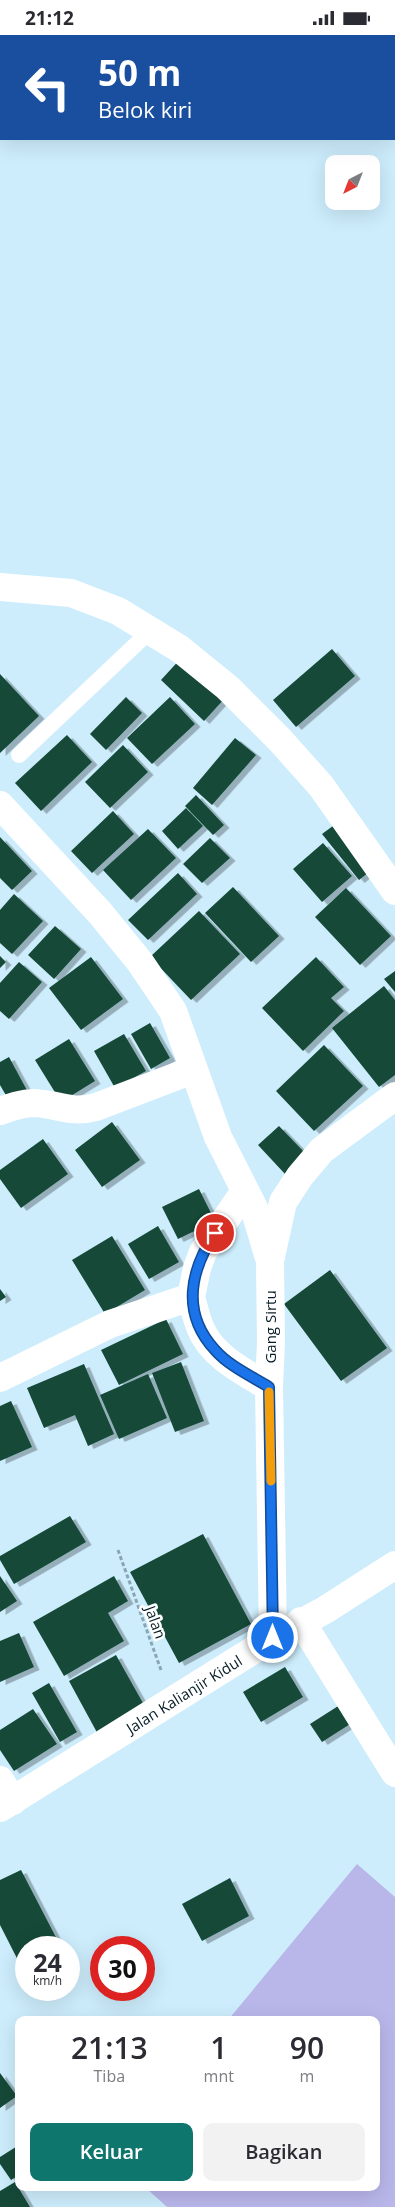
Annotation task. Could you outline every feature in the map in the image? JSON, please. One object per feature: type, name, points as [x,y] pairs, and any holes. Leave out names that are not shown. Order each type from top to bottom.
[{"type":"street","points":[[0,587],[70,593],[118,611],[180,649],[228,688],[280,740],[321,786],[395,891]]},
{"type":"street","points":[[0,805],[100,913],[140,962],[173,1011],[218,1137],[254,1208],[270,1261]]},
{"type":"street","points":[[0,1111],[16,1105],[35,1103],[83,1111],[193,1070]]},
{"type":"street","name":"Gang Sirtu","points":[[273,1638],[269,1387],[271,1342],[270,1261],[283,1202],[300,1176],[322,1150],[395,1096]]},
{"type":"street","points":[[245,1191],[203,1252],[197,1268],[191,1297],[200,1329],[214,1350],[232,1364],[269,1387]]},
{"type":"street","points":[[2,1373],[110,1324],[191,1297]]},
{"type":"street","name":"Jalan Kalianjir Kidul","points":[[4,1797],[173,1701],[301,1621],[325,1611],[395,1565]]},
{"type":"street","points":[[301,1621],[395,1773]]},
{"type":"lane","points":[[18,755],[150,631]]},
{"type":"path","name":"Jalan","points":[[118,1550],[173,1701]]},
{"type":"shaded area","points":[[357,1864],[395,1897],[395,2207],[167,2207],[149,2191],[380,2191],[380,2016],[231,2016]]},
{"type":"building","points":[[332,649],[355,676],[296,727],[273,700]]},
{"type":"building","points":[[183,656],[226,697],[204,721],[161,680]]},
{"type":"building","points":[[0,674],[39,716],[0,753]]},
{"type":"building","points":[[126,697],[142,713],[106,750],[90,734]]},
{"type":"building","points":[[170,697],[195,724],[152,764],[127,738]]},
{"type":"building","points":[[67,735],[92,762],[41,811],[15,783]]},
{"type":"building","points":[[235,738],[256,755],[212,805],[193,788]]},
{"type":"building","points":[[123,745],[148,772],[110,808],[85,782]]},
{"type":"building","points":[[196,795],[224,825],[213,835],[185,806]]},
{"type":"building","points":[[186,808],[203,826],[178,849],[162,831]]},
{"type":"building","points":[[113,811],[134,834],[92,873],[71,851]]},
{"type":"building","points":[[337,823],[374,868],[359,880],[322,834]]},
{"type":"building","points":[[148,829],[176,858],[131,900],[103,870]]},
{"type":"building","points":[[0,837],[32,871],[12,890],[0,878]]},
{"type":"building","points":[[210,838],[230,858],[202,883],[183,864]]},
{"type":"building","points":[[323,843],[352,876],[322,902],[293,869]]},
{"type":"building","points":[[178,873],[197,894],[148,940],[128,920]]},
{"type":"building","points":[[233,887],[279,936],[251,962],[205,913]]},
{"type":"building","points":[[346,888],[391,936],[360,965],[315,917]]},
{"type":"building","points":[[14,894],[43,921],[12,954],[0,943],[0,910]]},
{"type":"building","points":[[199,911],[240,954],[191,1000],[150,957]]},
{"type":"building","points":[[55,926],[81,949],[54,979],[28,955]]},
{"type":"building","points":[[0,956],[6,962],[0,968]]},
{"type":"building","points":[[91,957],[123,999],[81,1030],[49,988]]},
{"type":"building","points":[[316,957],[344,987],[331,998],[344,1011],[303,1051],[262,1008]]},
{"type":"building","points":[[19,962],[42,982],[9,1019],[0,1011],[0,983]]},
{"type":"building","points":[[395,971],[395,992],[384,979]]},
{"type":"building","points":[[384,986],[395,1000],[395,1075],[379,1087],[332,1028]]},
{"type":"building","points":[[150,1023],[170,1058],[151,1069],[131,1034]]},
{"type":"building","points":[[124,1034],[146,1071],[115,1088],[94,1051]]},
{"type":"building","points":[[69,1039],[95,1081],[61,1102],[35,1060]]},
{"type":"building","points":[[324,1045],[363,1086],[314,1131],[276,1091]]},
{"type":"building","points":[[9,1057],[29,1094],[11,1104],[0,1085],[0,1062]]},
{"type":"building","points":[[112,1122],[140,1160],[102,1187],[75,1150]]},
{"type":"building","points":[[279,1126],[306,1154],[285,1174],[258,1145]]},
{"type":"building","points":[[43,1139],[68,1174],[21,1208],[0,1179],[0,1170]]},
{"type":"building","points":[[199,1189],[215,1221],[178,1239],[162,1207]]},
{"type":"building","points":[[158,1226],[179,1262],[149,1279],[128,1244]]},
{"type":"building","points":[[112,1236],[145,1290],[105,1314],[72,1260]]},
{"type":"building","points":[[330,1270],[387,1348],[341,1381],[284,1304]]},
{"type":"building","points":[[0,1289],[6,1297],[0,1301]]},
{"type":"building","points":[[166,1319],[183,1354],[119,1385],[101,1350]]},
{"type":"building","points":[[181,1362],[204,1421],[175,1432],[152,1373]]},
{"type":"building","points":[[84,1364],[114,1434],[88,1446],[75,1415],[44,1428],[27,1388]]},
{"type":"building","points":[[148,1374],[167,1418],[119,1439],[100,1395]]},
{"type":"building","points":[[11,1401],[32,1447],[0,1461],[0,1406]]},
{"type":"building","points":[[70,1516],[86,1542],[14,1584],[0,1560],[0,1556]]},
{"type":"building","points":[[203,1534],[251,1624],[179,1663],[130,1572]]},
{"type":"building","points":[[0,1576],[17,1601],[0,1612]]},
{"type":"building","points":[[114,1576],[128,1601],[108,1613],[124,1641],[64,1676],[33,1622]]},
{"type":"building","points":[[19,1633],[34,1667],[0,1682],[0,1641]]},
{"type":"building","points":[[116,1655],[148,1712],[100,1738],[69,1681]]},
{"type":"building","points":[[285,1667],[303,1697],[261,1722],[243,1692]]},
{"type":"building","points":[[49,1683],[77,1732],[60,1742],[32,1693]]},
{"type":"building","points":[[346,1701],[358,1719],[322,1742],[310,1724]]},
{"type":"building","points":[[33,1709],[57,1744],[14,1771],[0,1750],[0,1730]]},
{"type":"building","points":[[21,1870],[55,1936],[15,1936],[15,1954],[0,1925],[0,1880]]},
{"type":"building","points":[[230,1878],[249,1916],[202,1941],[182,1904]]},
{"type":"building","points":[[0,2073],[15,2093],[15,2097],[0,2108]]},
{"type":"building","points":[[15,2148],[15,2178],[11,2180],[0,2164],[0,2157]]},
{"type":"building","points":[[15,2182],[15,2191],[20,2191],[30,2207],[0,2207],[0,2191]]},
{"type":"slow traffic","points":[[269,1392],[271,1481]]},
{"type":"route","points":[[215,1233],[203,1252],[197,1268],[191,1297],[200,1329],[214,1350],[232,1364],[269,1387],[273,1638]]}]
